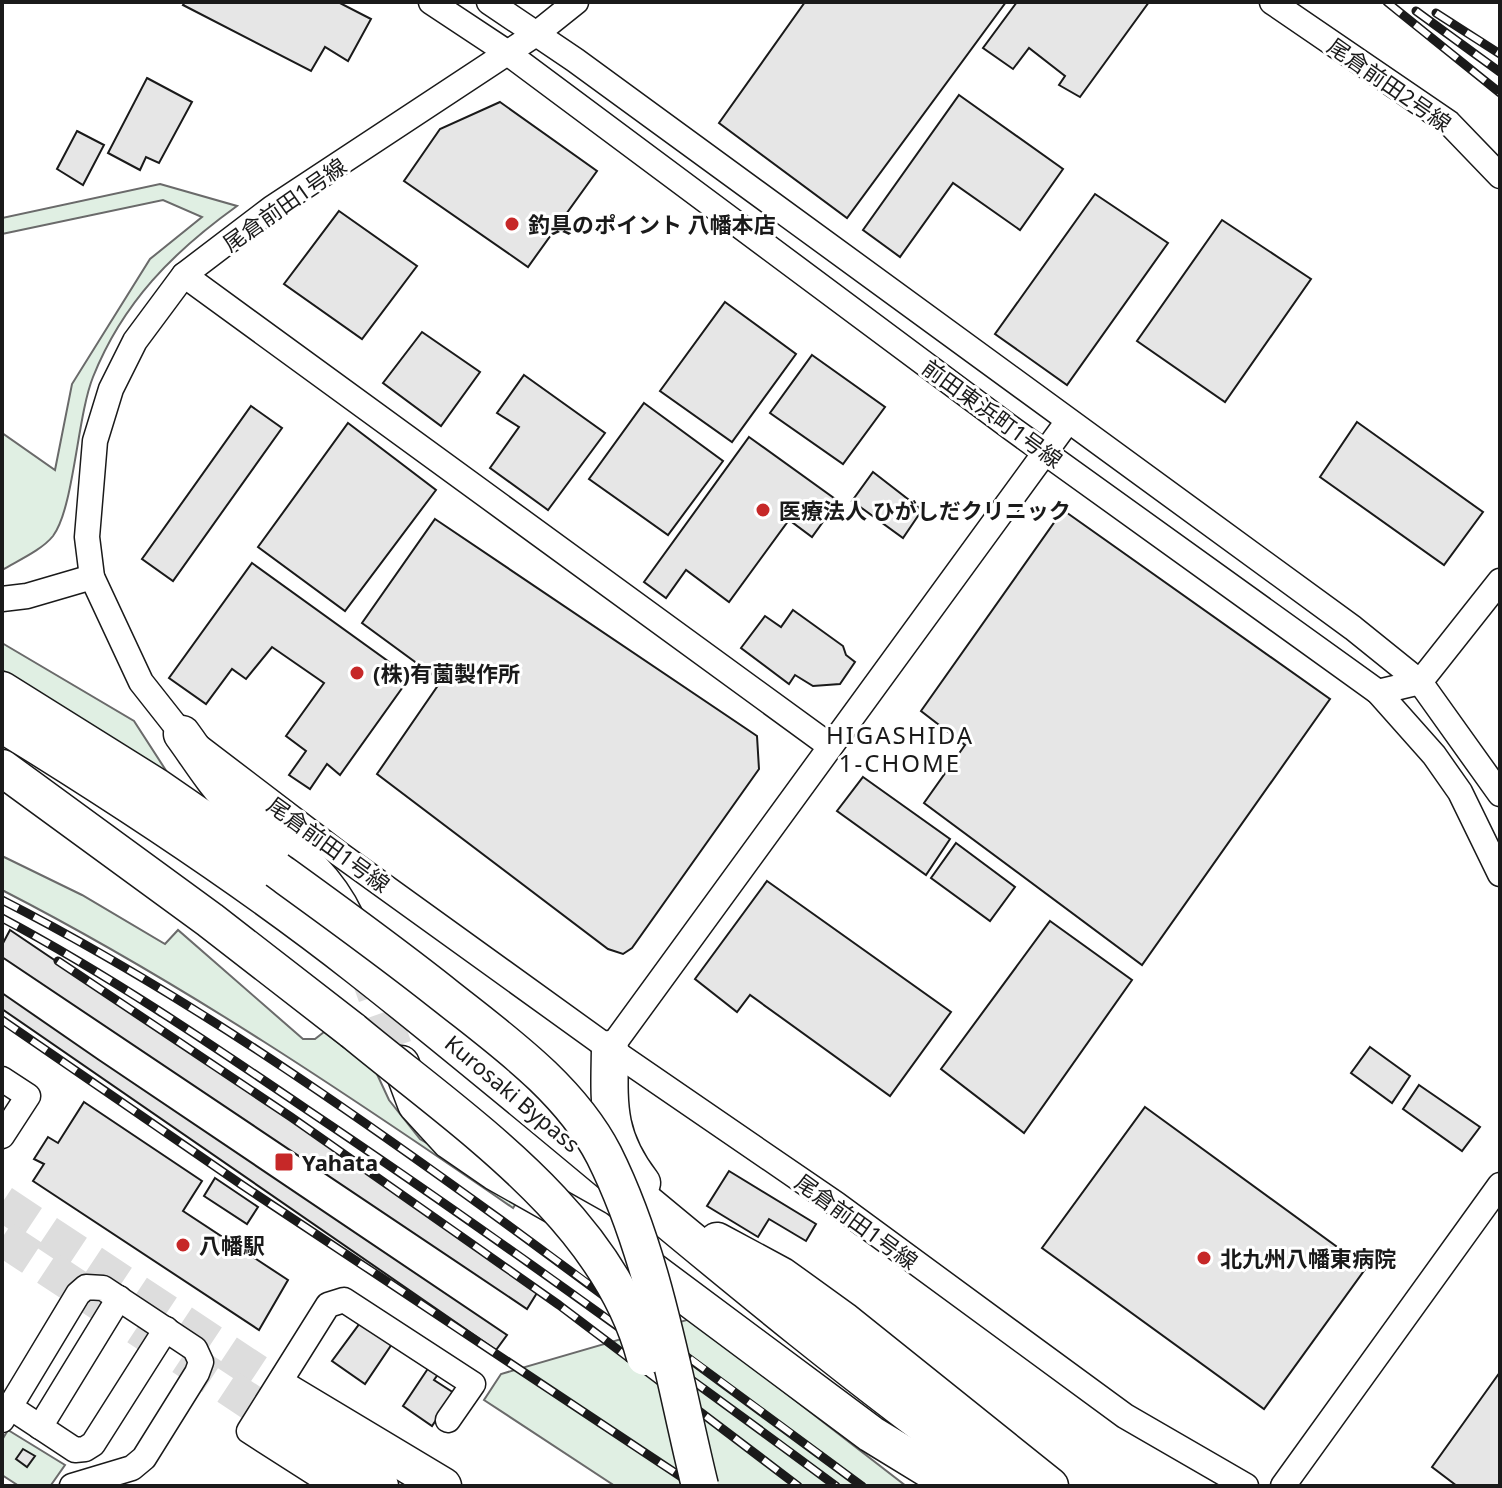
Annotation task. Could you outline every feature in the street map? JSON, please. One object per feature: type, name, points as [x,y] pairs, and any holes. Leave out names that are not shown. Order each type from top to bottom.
[{"type":"highway","points":[[2,690],[157,787],[277,870],[474,1018],[559,1093],[603,1153],[638,1239],[700,1486]]},
{"type":"highway","name":"Kurosaki Bypass","points":[[2,724],[106,788],[343,955],[760,1298],[1007,1486]]},
{"type":"highway","points":[[182,734],[233,801],[308,863],[339,902],[354,934]]},
{"type":"highway","name":"Kurosaki Bypass","points":[[2,753],[93,808],[205,884],[345,987],[800,1359],[965,1486]]},
{"type":"highway","points":[[2,768],[198,911],[353,1031],[539,1188],[577,1227],[608,1268],[635,1319],[678,1486]]},
{"type":"highway","points":[[394,1047],[416,1104],[450,1141],[495,1172],[596,1229],[871,1434],[956,1486]]},
{"type":"highway","points":[[610,1049],[609,1122],[624,1159],[650,1192],[688,1223],[782,1276],[843,1320],[1050,1486]]},
{"type":"highway","points":[[380,1486],[279,1404],[443,1486]]},
{"type":"street","name":"前田東浜町1号線","points":[[431,2],[505,51],[1046,452],[1378,692],[1434,755],[1460,792],[1500,874]]},
{"type":"street","name":"前田東浜町1号線","points":[[489,2],[1328,609],[1420,682],[1500,794]]},
{"type":"street","points":[[536,34],[576,2]]},
{"type":"street","name":"尾倉前田2号線","points":[[1272,2],[1449,123],[1500,176]]},
{"type":"street","name":"尾倉前田1号線","points":[[536,34],[505,51],[272,208],[184,275],[156,308],[135,341],[111,389],[99,428],[87,537],[92,577],[141,682],[182,734],[338,853],[610,1049],[836,1204],[1125,1416],[1246,1486]]},
{"type":"street","points":[[184,275],[830,746]]},
{"type":"street","points":[[610,1049],[1068,421]]},
{"type":"street","points":[[2,599],[27,596],[92,577]]},
{"type":"street","points":[[1378,692],[1420,682],[1500,581]]},
{"type":"street","points":[[2,1079],[28,1096],[2,1136]]},
{"type":"street","points":[[1283,1486],[1500,1185]]},
{"type":"street","points":[[85,1449],[82,1483],[132,1468],[144,1458],[201,1362],[195,1349],[166,1329],[103,1288],[86,1287],[78,1294],[6,1414],[40,1427],[75,1450],[93,1444],[166,1329]]},
{"type":"street","points":[[40,1427],[119,1298]]},
{"type":"street","points":[[335,1486],[249,1431],[328,1305],[344,1300],[473,1384],[448,1420]]},
{"type":"green space","points":[[160,184],[237,206],[171,261],[119,325],[93,377],[60,523],[53,536],[42,546],[2,570],[2,433],[55,470],[72,384],[150,259],[202,217],[163,200],[2,234],[2,218]]},
{"type":"green space","points":[[2,643],[134,721],[167,772],[2,670]]},
{"type":"green space","points":[[2,856],[82,895],[165,944],[178,930],[303,1039],[315,1039],[324,1032],[376,1072],[389,1100],[420,1139],[519,1199],[513,1208],[199,1001],[2,890]]},
{"type":"green space","points":[[690,1319],[906,1486],[615,1486],[484,1400],[501,1374]]},
{"type":"green space","points":[[8,1430],[65,1465],[51,1485],[19,1486],[2,1475],[2,1440]]},
{"type":"building","points":[[185,2],[338,2],[371,19],[348,61],[325,47],[311,71],[183,5]]},
{"type":"building","points":[[805,2],[1006,2],[847,218],[719,123]]},
{"type":"building","points":[[1017,2],[1149,2],[1080,97],[1059,85],[1065,76],[1029,48],[1013,69],[983,48]]},
{"type":"building","points":[[147,78],[192,102],[159,163],[146,157],[140,170],[108,153]]},
{"type":"building","points":[[959,95],[1063,169],[1020,230],[953,183],[900,257],[863,230]]},
{"type":"building","name":"釣具のポイント 八幡本店","points":[[500,102],[597,171],[528,267],[404,181],[440,129]]},
{"type":"building","points":[[77,131],[104,145],[83,185],[57,169]]},
{"type":"building","points":[[1095,194],[1168,243],[1067,385],[995,334]]},
{"type":"building","points":[[339,211],[417,266],[362,339],[284,284]]},
{"type":"building","points":[[1222,220],[1311,279],[1225,402],[1137,341]]},
{"type":"building","points":[[725,302],[796,354],[732,442],[660,391]]},
{"type":"building","points":[[422,332],[480,372],[441,426],[383,383]]},
{"type":"building","points":[[812,355],[885,407],[843,464],[770,413]]},
{"type":"building","points":[[524,375],[605,433],[548,510],[490,468],[519,427],[497,413]]},
{"type":"building","points":[[644,403],[723,461],[668,535],[589,479]]},
{"type":"building","points":[[251,406],[282,428],[173,581],[142,559]]},
{"type":"building","points":[[1357,422],[1483,512],[1444,565],[1320,477]]},
{"type":"building","points":[[348,423],[436,490],[345,611],[258,547]]},
{"type":"building","name":"医療法人 ひがしだクリニック","points":[[749,437],[838,501],[812,537],[789,520],[729,602],[686,570],[666,598],[644,582]]},
{"type":"building","points":[[873,472],[922,510],[903,538],[852,501]]},
{"type":"building","points":[[1063,510],[1330,699],[1142,965],[924,803],[965,745],[921,711]]},
{"type":"building","points":[[435,519],[757,736],[759,769],[632,948],[623,954],[608,949],[377,774],[441,681],[362,623]]},
{"type":"building","name":"(株)有薗製作所","points":[[252,563],[410,677],[340,775],[327,764],[310,789],[289,775],[306,751],[286,736],[324,683],[272,647],[246,679],[232,669],[206,704],[169,678]]},
{"type":"building","points":[[793,610],[843,646],[846,655],[855,662],[840,684],[813,686],[795,675],[789,684],[741,648],[765,616],[781,627]]},
{"type":"building","points":[[863,777],[950,839],[926,875],[837,811]]},
{"type":"building","points":[[956,843],[1015,887],[990,921],[931,878]]},
{"type":"building","points":[[767,881],[951,1012],[890,1096],[750,995],[737,1012],[695,979]]},
{"type":"building","points":[[1050,921],[1132,980],[1024,1133],[941,1069]]},
{"type":"building","points":[[10,930],[540,1288],[527,1309],[2,957],[2,945]]},
{"type":"building","points":[[2,993],[507,1335],[496,1350],[2,1009]]},
{"type":"building","points":[[1370,1047],[1410,1076],[1392,1103],[1351,1073]]},
{"type":"building","points":[[1419,1085],[1480,1127],[1462,1151],[1403,1109]]},
{"type":"building","name":"八幡駅","points":[[84,1102],[202,1181],[183,1211],[288,1280],[259,1330],[33,1181],[44,1164],[34,1159],[48,1137],[58,1143]]},
{"type":"building","name":"北九州八幡東病院","points":[[1145,1107],[1366,1268],[1264,1409],[1042,1248]]},
{"type":"building","points":[[729,1171],[816,1224],[806,1241],[769,1219],[758,1237],[707,1206]]},
{"type":"building","points":[[215,1178],[258,1207],[247,1224],[204,1196]]},
{"type":"building","points":[[363,1319],[394,1341],[365,1384],[332,1361]]},
{"type":"building","points":[[429,1367],[439,1373],[434,1380],[454,1393],[432,1426],[403,1406]]},
{"type":"building","points":[[1500,1372],[1500,1486],[1457,1486],[1432,1467]]},
{"type":"building","points":[[23,1449],[35,1456],[27,1467],[16,1459]]},
{"type":"tunnel","points":[[364,962],[394,1047]]},
{"type":"tunnel","points":[[2,1203],[288,1393]]},
{"type":"tunnel","points":[[2,1238],[270,1415]]},
{"type":"railway","points":[[1387,2],[1500,93]]},
{"type":"railway","points":[[1416,11],[1500,72]]},
{"type":"railway","points":[[1436,13],[1500,54]]},
{"type":"railway","points":[[2,900],[132,972],[258,1050],[501,1220],[862,1486]]},
{"type":"railway","points":[[2,918],[158,1010],[376,1156],[836,1486]]},
{"type":"railway","points":[[58,961],[291,1117],[559,1305],[798,1486]]},
{"type":"railway","points":[[2,1020],[242,1185],[695,1486]]},
{"type":"place","name":"釣具のポイント 八幡本店","points":[[512,224]]},
{"type":"place","name":"医療法人 ひがしだクリニック","points":[[763,510]]},
{"type":"place","name":"(株)有薗製作所","points":[[357,673]]},
{"type":"place","name":"Yahata","points":[[284,1162]]},
{"type":"place","name":"八幡駅","points":[[183,1245]]},
{"type":"place","name":"北九州八幡東病院","points":[[1204,1258]]},
{"type":"district","name":"HIGASHIDA 1-CHOME","points":[[900,748]]}]
